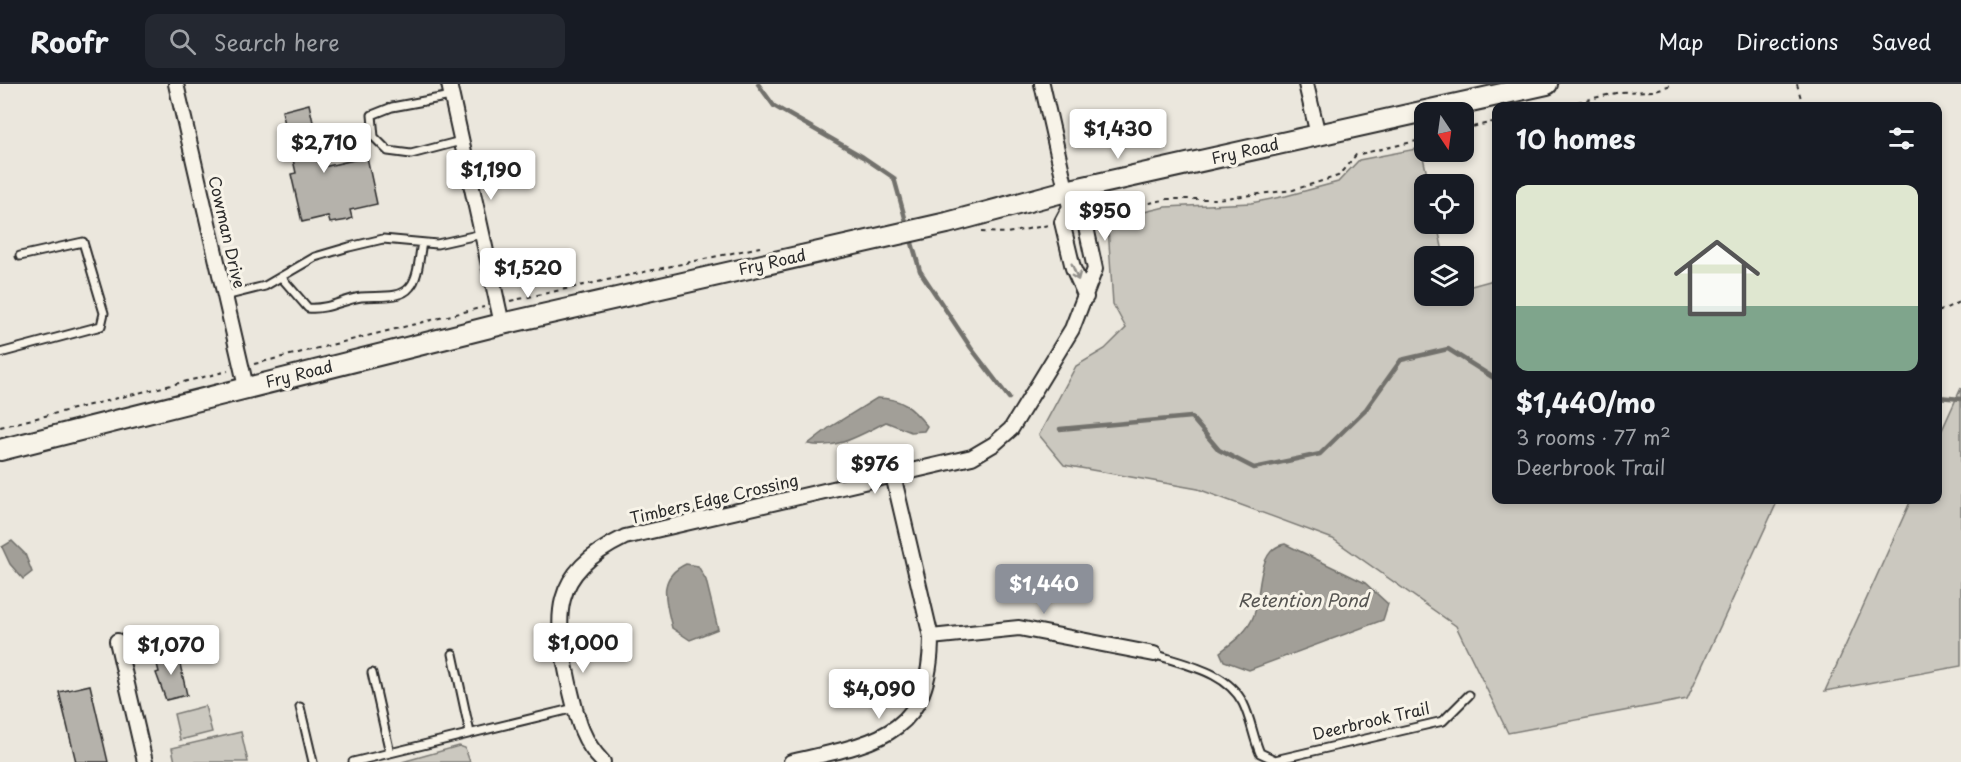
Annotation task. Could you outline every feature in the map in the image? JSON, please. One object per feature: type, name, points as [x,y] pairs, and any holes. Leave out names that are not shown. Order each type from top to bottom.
[{"type":"street","name":"Cowman Drive","points":[[176,84],[243,377]]},
{"type":"street","points":[[1042,84],[1068,199],[1062,222],[1072,268],[1086,297]]},
{"type":"street","points":[[1305,84],[1318,135]]},
{"type":"street","name":"Fry Road","points":[[0,450],[243,377],[502,324],[947,223],[1068,199],[1318,135],[1537,85]]},
{"type":"street","points":[[450,90],[502,324]]},
{"type":"street","points":[[1068,199],[1083,213],[1084,218]]},
{"type":"street","name":"Timbers Edge Crossing","points":[[603,762],[592,751],[580,731],[559,637],[559,612],[568,586],[583,564],[602,549],[625,537],[972,456],[994,444],[1011,429],[1072,329],[1086,297],[1095,268],[1084,218]]},
{"type":"street","points":[[791,762],[869,744],[891,732],[911,714],[925,691],[931,664],[931,638],[892,475]]},
{"type":"street","name":"Deerbrook Trail","points":[[931,638],[1019,628],[1035,629],[1154,654]]},
{"type":"street","points":[[117,642],[145,762]]},
{"type":"lane","points":[[450,90],[372,114],[374,137],[388,151],[411,154],[461,141]]},
{"type":"lane","points":[[225,296],[265,286],[315,257],[349,247],[383,239],[437,244],[482,234]]},
{"type":"lane","points":[[0,352],[101,326],[104,313],[83,242],[20,256]]},
{"type":"lane","points":[[281,277],[308,308],[321,310],[360,297],[400,294],[410,288],[415,279],[422,243]]},
{"type":"lane","points":[[453,654],[470,733]]},
{"type":"lane","name":"Deerbrook Trail","points":[[1154,654],[1219,677],[1233,688],[1243,703],[1260,753],[1275,760],[1443,721],[1469,695]]},
{"type":"lane","points":[[372,672],[390,753]]},
{"type":"lane","points":[[300,707],[313,762]]},
{"type":"lane","points":[[353,762],[575,708]]},
{"type":"path","points":[[1577,102],[1620,92],[1653,91],[1674,84]]},
{"type":"path","points":[[1797,84],[1802,102]]},
{"type":"path","points":[[1474,127],[1492,123]]},
{"type":"path","points":[[1084,218],[1168,198],[1217,199],[1293,190],[1338,176],[1356,155],[1414,142]]},
{"type":"path","points":[[975,232],[1007,233],[1062,222]]},
{"type":"path","points":[[0,427],[243,377],[497,304],[771,244]]},
{"type":"path","points":[[1942,310],[1961,302]]},
{"type":"shaded area","points":[[1414,149],[1414,162],[1424,162],[1427,174],[1414,174],[1414,234],[1439,234],[1442,246],[1414,246],[1414,306],[1474,306],[1474,285],[1492,280],[1492,504],[1776,504],[1687,699],[1508,733],[1456,626],[1333,539],[1198,489],[1064,465],[1039,435],[1076,366],[1105,349],[1126,328],[1113,304],[1108,227],[1119,218],[1165,207],[1251,203],[1338,182],[1359,160]]},
{"type":"shaded area","points":[[1961,388],[1961,666],[1825,691],[1909,504],[1942,504],[1942,430]]},
{"type":"shaded area","points":[[205,706],[212,732],[180,740],[174,714]]},
{"type":"shaded area","points":[[241,732],[248,762],[175,762],[172,748]]},
{"type":"shaded area","points":[[459,746],[465,748],[470,762],[402,762]]},
{"type":"water","points":[[877,398],[886,398],[906,405],[927,426],[924,431],[911,432],[886,422],[839,443],[808,444],[830,427]]},
{"type":"water","points":[[12,541],[25,554],[32,572],[23,579],[10,564],[2,547]]},
{"type":"water","name":"Retention Pond","points":[[1285,544],[1365,583],[1388,604],[1383,620],[1249,670],[1224,661],[1220,652],[1244,632],[1254,615],[1262,573],[1269,554]]},
{"type":"water","points":[[686,564],[698,566],[706,580],[718,629],[690,640],[672,628],[666,600],[667,583],[670,576]]},
{"type":"building","points":[[309,104],[323,167],[367,157],[377,204],[350,210],[352,218],[348,220],[330,223],[328,216],[302,222],[291,174],[296,173],[282,111]]},
{"type":"building","points":[[177,651],[187,695],[166,700],[156,673],[159,672],[155,656]]},
{"type":"building","points":[[90,685],[108,762],[76,762],[59,692]]},
{"type":"waterway","points":[[758,84],[774,106],[863,157],[894,178],[907,225]]},
{"type":"waterway","points":[[910,236],[920,271],[971,348],[1009,398]]},
{"type":"waterway","points":[[1060,429],[1191,417],[1219,450],[1254,468],[1320,454],[1366,409],[1401,360],[1448,349],[1492,377]]},
{"type":"waterway","points":[[1942,397],[1961,399]]}]
